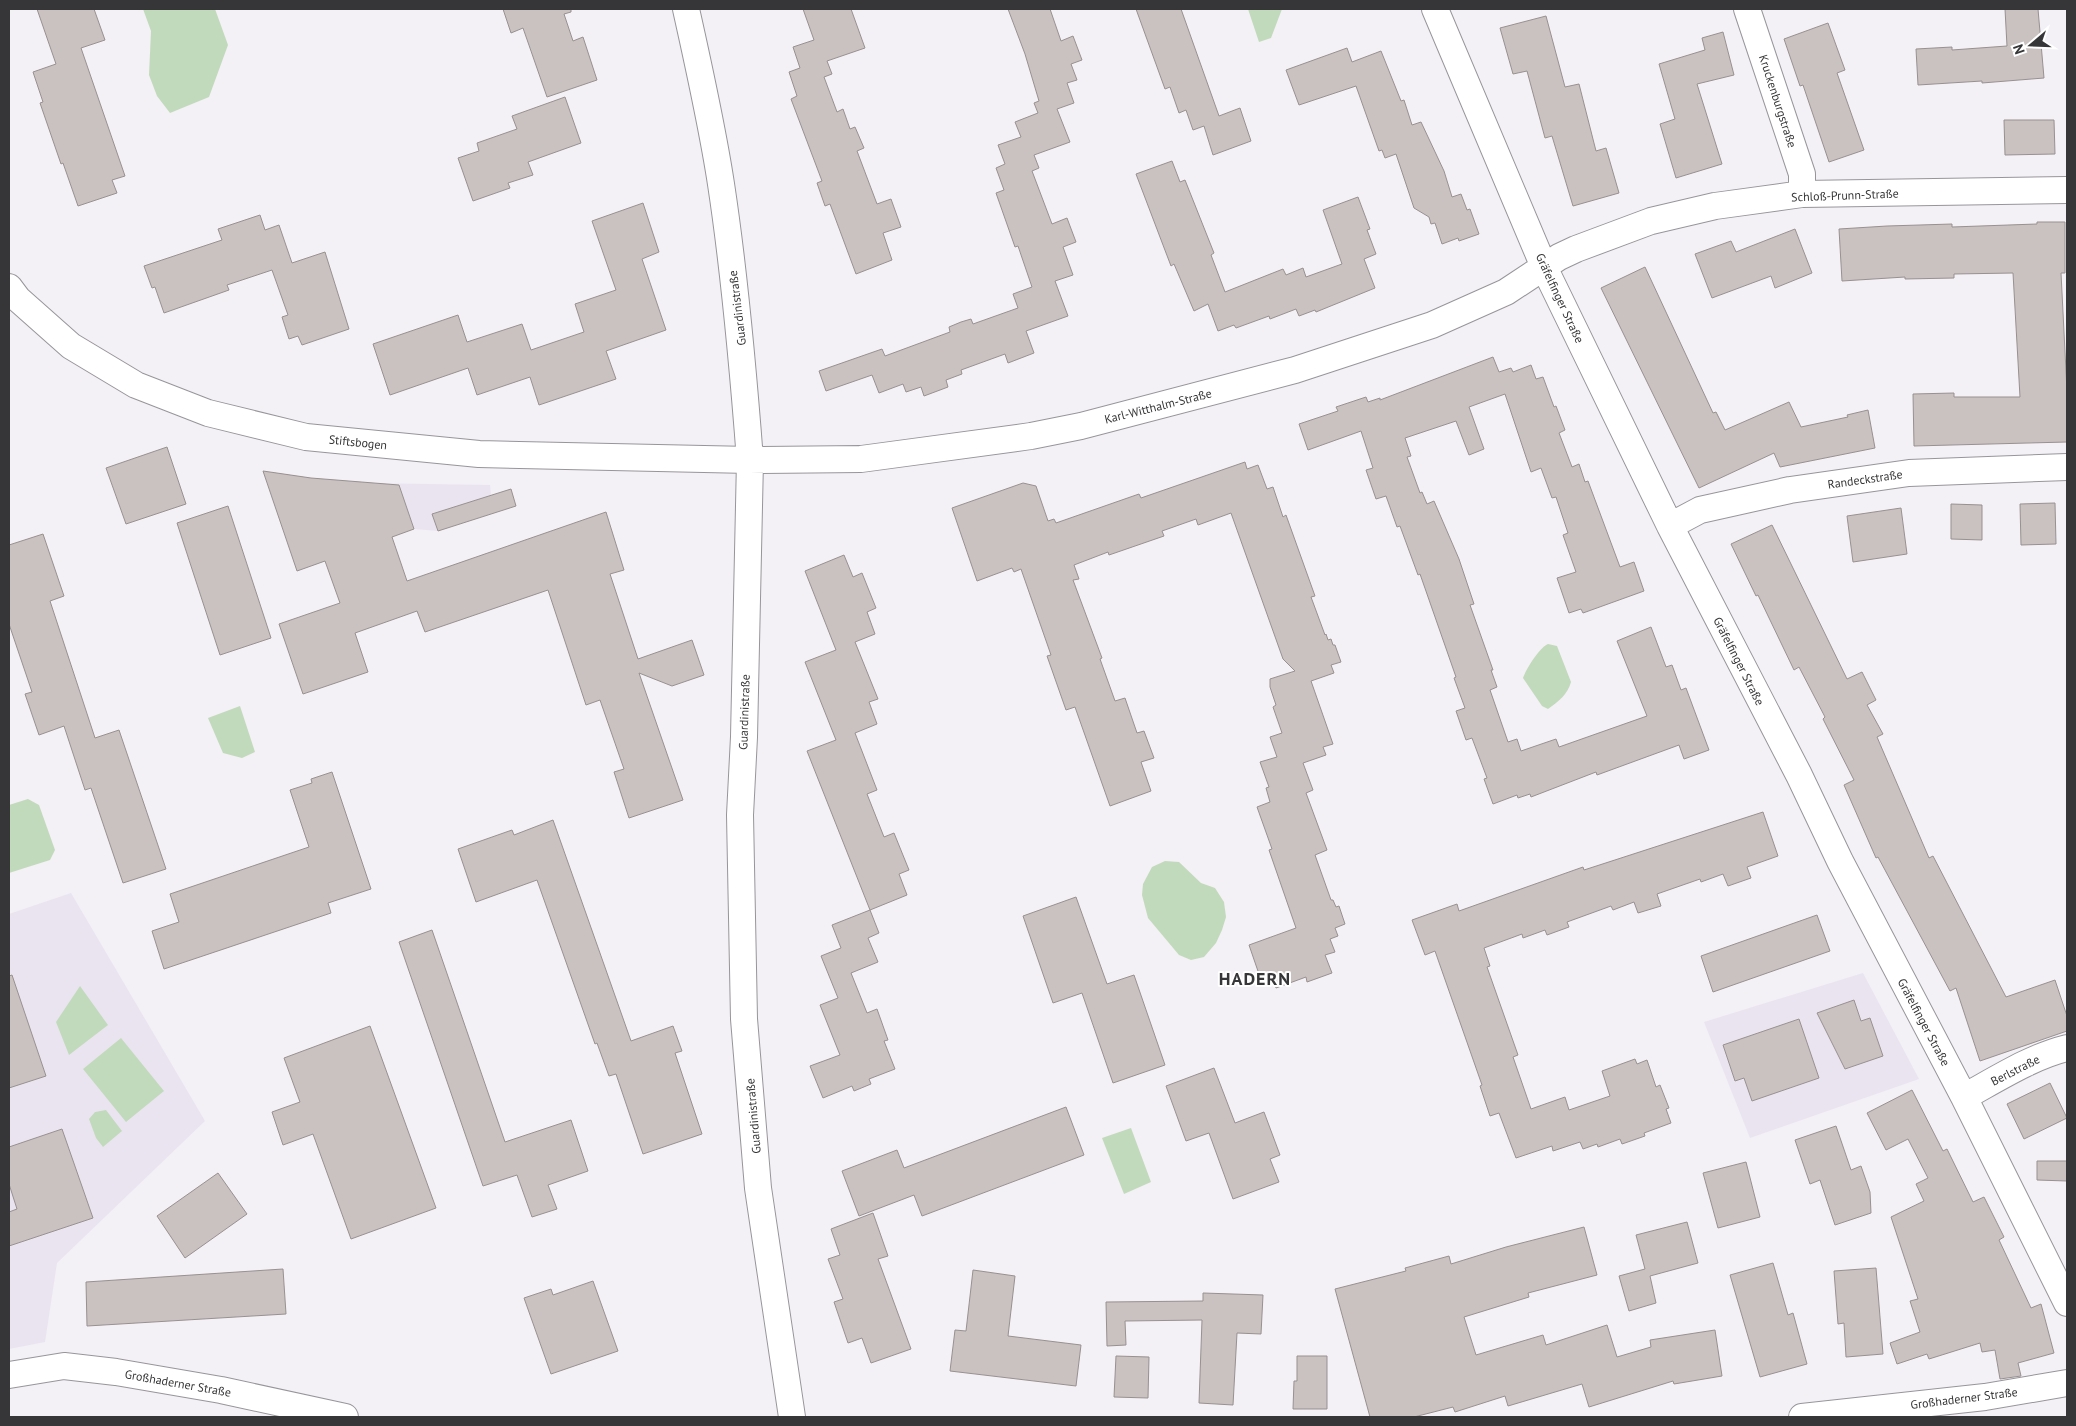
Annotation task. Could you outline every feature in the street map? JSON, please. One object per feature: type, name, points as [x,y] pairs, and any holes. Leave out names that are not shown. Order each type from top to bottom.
[{"type":"street","name":"Guardinistraße","points":[[686,9],[716,157],[726,217],[741,340],[750,460],[744,737],[740,814],[744,1019],[758,1188],[792,1417]]},
{"type":"street","name":"Gräfelfinger Straße","points":[[1435,9],[1544,267],[1670,526],[1798,775],[1844,869],[1964,1097],[2067,1303]]},
{"type":"street","name":"Kruckenburgstraße","points":[[1747,9],[1802,174],[1802,194]]},
{"type":"street","name":"Schloß-Prunn-Straße","points":[[1544,267],[1576,249],[1652,220],[1715,206],[1802,194],[2067,190]]},
{"type":"street","name":"Karl-Witthalm-Straße","points":[[750,460],[776,458],[861,459],[1031,436],[1081,426],[1257,381],[1432,325],[1506,292],[1544,267]]},
{"type":"street","name":"Stiftsbogen","points":[[9,287],[18,299],[71,346],[136,385],[208,413],[306,437],[479,454],[750,460]]},
{"type":"street","name":"Randeckstraße","points":[[1670,526],[1700,510],[1790,490],[1909,473],[2067,467]]},
{"type":"street","name":"Berlstraße","points":[[1964,1097],[2053,1051],[2067,1048]]},
{"type":"street","name":"Großhaderner Straße","points":[[9,1375],[64,1366],[116,1372],[221,1390],[346,1417]]},
{"type":"street","name":"Großhaderner Straße","points":[[1802,1417],[1986,1397],[2067,1383]]},
{"type":"shaded area","points":[[263,471],[364,483],[490,485],[491,495],[433,514],[438,531],[414,529],[297,571]]},
{"type":"shaded area","points":[[71,893],[205,1121],[57,1263],[45,1342],[9,1349],[9,914]]},
{"type":"shaded area","points":[[1863,973],[1919,1079],[1750,1138],[1704,1022]]},
{"type":"green space","points":[[143,9],[215,9],[228,45],[209,97],[170,113],[157,96],[149,75],[151,31]]},
{"type":"green space","points":[[1248,9],[1282,9],[1271,38],[1259,42]]},
{"type":"green space","points":[[1548,644],[1557,646],[1571,682],[1565,694],[1548,709],[1542,706],[1523,678],[1541,649]]},
{"type":"green space","points":[[240,706],[255,752],[242,758],[223,753],[208,718]]},
{"type":"green space","points":[[28,799],[39,805],[55,850],[50,860],[9,873],[9,805]]},
{"type":"green space","points":[[1165,861],[1179,862],[1201,883],[1215,888],[1224,902],[1226,917],[1222,930],[1216,943],[1204,957],[1191,960],[1179,955],[1148,918],[1142,895],[1143,884],[1152,867]]},
{"type":"green space","points":[[80,986],[108,1025],[69,1055],[56,1022]]},
{"type":"green space","points":[[121,1038],[164,1091],[126,1122],[83,1069]]},
{"type":"green space","points":[[106,1110],[122,1131],[103,1147],[96,1138],[89,1119],[95,1112]]},
{"type":"green space","points":[[1131,1128],[1151,1182],[1124,1194],[1102,1138]]},
{"type":"building","points":[[37,9],[94,9],[105,40],[81,48],[125,176],[112,180],[117,193],[78,206],[40,103],[43,102],[33,72],[56,64]]},
{"type":"building","points":[[503,9],[571,9],[571,12],[564,14],[573,41],[583,37],[597,80],[547,97],[523,28],[511,33]]},
{"type":"building","points":[[803,9],[851,9],[865,48],[827,61],[832,74],[824,77],[837,112],[843,109],[850,129],[855,127],[864,148],[857,151],[877,204],[891,199],[901,227],[883,233],[892,260],[856,274],[830,204],[825,206],[817,183],[822,181],[791,99],[797,96],[789,72],[800,68],[793,47],[814,40]]},
{"type":"building","points":[[1008,9],[1050,9],[1061,41],[1073,36],[1082,60],[1071,64],[1077,80],[1067,83],[1074,103],[1057,109],[1070,142],[1034,155],[1039,168],[1032,171],[1052,224],[1067,218],[1076,242],[1063,247],[1073,275],[1055,281],[1068,316],[1026,331],[1034,353],[1008,363],[1005,354],[961,370],[962,374],[946,380],[948,387],[924,396],[921,387],[906,392],[903,384],[879,393],[872,375],[826,391],[819,371],[882,349],[885,356],[950,332],[949,327],[961,322],[971,319],[973,324],[1018,308],[1013,294],[1032,287],[1018,246],[1015,247],[996,193],[1004,190],[996,168],[1005,164],[998,145],[1021,137],[1015,122],[1038,113],[1034,103],[1039,101],[1025,54]]},
{"type":"building","points":[[1136,9],[1181,9],[1219,116],[1240,108],[1251,141],[1213,155],[1204,126],[1193,130],[1186,110],[1179,113],[1170,87],[1165,89]]},
{"type":"building","points":[[2005,9],[2038,9],[2044,78],[1982,83],[1982,81],[1918,85],[1916,49],[1952,47],[1952,50],[2007,46]]},
{"type":"building","points":[[1546,16],[1565,87],[1579,84],[1596,151],[1606,148],[1619,193],[1573,206],[1552,136],[1545,138],[1527,71],[1513,74],[1500,28]]},
{"type":"building","points":[[1828,23],[1845,70],[1837,73],[1864,150],[1829,162],[1803,85],[1800,86],[1784,39]]},
{"type":"building","points":[[1723,32],[1734,75],[1697,84],[1722,164],[1676,178],[1660,124],[1675,119],[1659,64],[1705,50],[1702,38]]},
{"type":"building","points":[[1347,48],[1352,62],[1381,51],[1401,101],[1404,100],[1412,125],[1421,122],[1444,171],[1452,197],[1461,194],[1467,210],[1470,209],[1479,234],[1459,241],[1458,238],[1442,244],[1435,223],[1431,224],[1429,217],[1414,208],[1396,154],[1385,158],[1382,150],[1379,151],[1356,86],[1299,105],[1286,70]]},
{"type":"building","points":[[565,97],[581,143],[528,162],[533,175],[508,183],[510,188],[473,201],[458,158],[479,151],[477,143],[517,129],[512,116]]},
{"type":"building","points":[[2004,120],[2054,120],[2055,154],[2005,155]]},
{"type":"building","points":[[1172,161],[1180,182],[1185,180],[1214,253],[1211,255],[1225,292],[1283,269],[1286,275],[1303,268],[1306,277],[1342,264],[1323,210],[1358,197],[1370,229],[1367,230],[1376,254],[1364,259],[1375,288],[1316,312],[1315,310],[1299,316],[1296,309],[1270,319],[1269,316],[1236,328],[1234,325],[1218,331],[1208,304],[1194,311],[1174,264],[1171,266],[1136,174]]},
{"type":"building","points":[[643,203],[659,252],[642,259],[666,330],[606,351],[616,379],[539,405],[530,377],[477,395],[468,368],[390,395],[373,344],[458,315],[467,342],[522,324],[531,350],[584,332],[575,304],[616,290],[592,221]]},
{"type":"building","points":[[260,215],[265,230],[279,225],[292,263],[325,252],[349,329],[302,345],[298,336],[289,339],[282,317],[288,315],[272,270],[227,285],[229,290],[164,313],[155,287],[152,288],[144,266],[222,240],[218,229]]},
{"type":"building","points":[[2037,222],[2065,222],[2065,273],[2061,273],[2067,391],[2067,442],[1914,446],[1913,394],[1954,393],[1954,397],[2020,397],[2013,273],[1954,274],[1954,278],[1905,279],[1905,277],[1842,281],[1839,229],[1952,224],[1952,227],[2037,224]]},
{"type":"building","points":[[1795,229],[1812,273],[1775,288],[1771,276],[1712,298],[1695,254],[1731,241],[1736,252]]},
{"type":"building","points":[[1645,267],[1713,413],[1716,412],[1725,430],[1789,402],[1801,427],[1848,417],[1847,415],[1868,410],[1875,448],[1780,467],[1774,453],[1699,488],[1601,288]]},
{"type":"building","points":[[1493,357],[1499,372],[1511,368],[1513,372],[1531,365],[1536,379],[1543,377],[1565,430],[1559,433],[1572,467],[1579,464],[1585,482],[1588,481],[1620,567],[1634,562],[1644,591],[1583,613],[1581,609],[1569,613],[1557,578],[1576,572],[1563,535],[1568,533],[1556,497],[1552,498],[1541,468],[1531,472],[1505,394],[1469,407],[1484,449],[1469,455],[1456,421],[1405,438],[1411,456],[1407,457],[1420,493],[1422,492],[1427,504],[1434,501],[1459,559],[1474,604],[1470,605],[1493,670],[1491,670],[1497,687],[1490,690],[1508,742],[1517,739],[1521,751],[1556,739],[1559,747],[1647,716],[1617,641],[1651,627],[1666,667],[1672,665],[1681,690],[1686,688],[1709,750],[1684,759],[1679,745],[1597,775],[1596,772],[1531,797],[1530,794],[1518,798],[1517,795],[1493,804],[1484,779],[1487,778],[1472,738],[1466,740],[1456,711],[1465,708],[1420,574],[1418,575],[1400,526],[1397,527],[1386,496],[1376,499],[1366,470],[1373,468],[1361,431],[1308,450],[1299,424],[1338,411],[1336,407],[1366,397],[1368,402],[1380,398],[1380,400]]},
{"type":"building","points":[[167,447],[186,504],[126,524],[106,468]]},
{"type":"building","points":[[1245,462],[1247,469],[1258,465],[1267,489],[1273,487],[1283,517],[1286,515],[1315,596],[1311,597],[1325,635],[1335,645],[1341,662],[1331,665],[1334,673],[1311,681],[1333,744],[1323,747],[1326,755],[1303,763],[1313,790],[1306,793],[1327,850],[1315,855],[1331,900],[1333,900],[1336,907],[1339,906],[1345,924],[1335,928],[1338,936],[1330,939],[1335,952],[1325,955],[1332,973],[1307,982],[1306,977],[1276,988],[1271,973],[1260,977],[1249,945],[1296,928],[1269,850],[1272,849],[1257,807],[1270,802],[1266,788],[1269,787],[1260,762],[1277,757],[1270,737],[1282,733],[1273,707],[1276,705],[1270,687],[1270,679],[1295,671],[1283,659],[1231,513],[1198,525],[1196,519],[1162,531],[1164,536],[1109,555],[1108,552],[1074,565],[1079,579],[1073,580],[1102,658],[1100,659],[1115,701],[1125,698],[1137,733],[1144,731],[1154,758],[1141,762],[1151,791],[1110,806],[1075,707],[1066,710],[1047,656],[1051,655],[1021,569],[1014,572],[1012,568],[977,581],[952,508],[1023,483],[1036,486],[1048,521],[1054,519],[1056,523],[1139,494],[1141,498]]},
{"type":"building","points":[[263,471],[311,478],[399,485],[414,529],[392,537],[407,581],[606,512],[624,570],[610,574],[638,659],[692,640],[704,675],[672,686],[639,673],[683,800],[629,818],[614,772],[624,769],[600,700],[586,705],[548,590],[425,632],[417,611],[355,633],[368,672],[303,694],[279,624],[340,603],[325,561],[297,571]]},
{"type":"building","points":[[511,489],[516,506],[438,531],[432,514]]},
{"type":"building","points":[[2055,503],[2056,544],[2021,545],[2020,504]]},
{"type":"building","points":[[1951,504],[1982,505],[1982,540],[1951,539]]},
{"type":"building","points":[[228,506],[271,638],[220,655],[177,523]]},
{"type":"building","points":[[1901,508],[1907,554],[1853,562],[1847,516]]},
{"type":"building","points":[[1772,525],[1847,679],[1862,672],[1876,700],[1867,705],[1883,734],[1877,737],[1929,858],[1933,856],[2006,997],[2055,980],[2067,1016],[2067,1031],[1980,1061],[1956,988],[1950,991],[1878,857],[1876,858],[1844,785],[1854,780],[1823,719],[1825,717],[1799,667],[1794,670],[1731,544]]},
{"type":"building","points":[[43,534],[64,596],[50,601],[95,738],[119,730],[166,869],[123,883],[91,788],[85,790],[64,726],[39,735],[25,694],[32,692],[9,624],[9,545]]},
{"type":"building","points":[[844,555],[853,577],[862,573],[876,608],[867,612],[875,634],[855,642],[878,699],[869,702],[877,724],[855,733],[877,790],[867,794],[884,837],[894,833],[909,870],[899,874],[907,895],[870,910],[807,751],[836,740],[805,662],[836,650],[805,571]]},
{"type":"building","points":[[332,772],[371,889],[328,903],[331,913],[164,969],[152,931],[179,922],[170,894],[309,847],[290,790],[312,783],[311,779]]},
{"type":"building","points":[[1763,812],[1778,856],[1747,867],[1751,878],[1728,886],[1723,874],[1701,882],[1700,879],[1657,894],[1661,906],[1638,913],[1634,902],[1613,910],[1611,906],[1567,922],[1569,927],[1547,935],[1545,930],[1523,938],[1522,934],[1484,948],[1490,966],[1487,967],[1518,1055],[1513,1057],[1531,1109],[1565,1097],[1569,1110],[1610,1096],[1602,1071],[1635,1059],[1637,1064],[1647,1060],[1656,1087],[1660,1085],[1669,1108],[1666,1109],[1671,1123],[1644,1133],[1645,1136],[1622,1144],[1620,1139],[1598,1147],[1597,1144],[1583,1149],[1580,1142],[1553,1151],[1552,1146],[1516,1158],[1499,1113],[1490,1116],[1480,1086],[1482,1085],[1435,951],[1425,955],[1412,920],[1457,904],[1459,911],[1583,867],[1584,870]]},
{"type":"building","points":[[553,820],[631,1041],[673,1026],[682,1051],[675,1053],[702,1134],[643,1154],[616,1074],[609,1076],[597,1043],[595,1044],[537,880],[476,902],[458,849],[512,830],[514,835]]},
{"type":"building","points":[[1076,897],[1107,984],[1134,975],[1165,1065],[1113,1083],[1082,993],[1053,1003],[1023,916]]},
{"type":"building","points":[[870,910],[879,933],[868,938],[878,962],[851,973],[867,1013],[877,1009],[888,1040],[884,1041],[895,1069],[869,1079],[871,1084],[854,1091],[852,1086],[823,1098],[810,1066],[840,1055],[820,1005],[838,998],[821,956],[841,948],[832,925]]},
{"type":"building","points":[[1817,915],[1830,951],[1713,992],[1701,956]]},
{"type":"building","points":[[432,930],[505,1142],[571,1120],[588,1171],[548,1185],[557,1209],[532,1217],[517,1175],[483,1186],[399,942]]},
{"type":"building","points":[[12,975],[46,1076],[9,1088],[9,976]]},
{"type":"building","points":[[1854,1000],[1861,1021],[1870,1018],[1883,1056],[1845,1069],[1817,1013]]},
{"type":"building","points":[[1799,1019],[1819,1078],[1752,1101],[1744,1078],[1735,1081],[1723,1045]]},
{"type":"building","points":[[370,1026],[436,1208],[351,1239],[313,1134],[283,1145],[272,1112],[300,1102],[284,1058]]},
{"type":"building","points":[[1214,1068],[1235,1123],[1264,1112],[1280,1155],[1270,1159],[1279,1182],[1233,1199],[1209,1133],[1186,1141],[1166,1086]]},
{"type":"building","points":[[2050,1083],[2067,1118],[2024,1139],[2007,1104]]},
{"type":"building","points":[[1912,1090],[1943,1151],[1947,1149],[1973,1202],[1984,1197],[2004,1237],[1999,1240],[2031,1308],[2041,1304],[2054,1353],[2018,1363],[2021,1376],[2000,1379],[1995,1350],[1982,1352],[1980,1343],[1929,1359],[1927,1354],[1897,1364],[1890,1343],[1920,1332],[1910,1301],[1918,1299],[1891,1217],[1924,1201],[1916,1184],[1928,1178],[1908,1139],[1886,1150],[1867,1113]]},
{"type":"building","points":[[1066,1107],[1084,1155],[922,1216],[914,1195],[859,1216],[842,1171],[897,1150],[904,1168]]},
{"type":"building","points":[[1836,1126],[1851,1170],[1861,1166],[1870,1192],[1871,1213],[1835,1225],[1820,1180],[1810,1184],[1795,1140]]},
{"type":"building","points":[[62,1129],[93,1218],[9,1246],[9,1212],[17,1209],[9,1184],[9,1147]]},
{"type":"building","points":[[2037,1161],[2067,1161],[2067,1181],[2037,1180]]},
{"type":"building","points":[[1746,1162],[1760,1217],[1718,1228],[1703,1173]]},
{"type":"building","points":[[218,1173],[247,1214],[185,1258],[157,1216]]},
{"type":"building","points":[[873,1213],[888,1256],[878,1259],[911,1349],[871,1363],[862,1338],[848,1343],[834,1302],[843,1299],[828,1259],[840,1255],[831,1229]]},
{"type":"building","points":[[1687,1222],[1698,1263],[1650,1276],[1656,1303],[1629,1311],[1619,1276],[1645,1269],[1636,1235]]},
{"type":"building","points":[[1584,1227],[1597,1275],[1528,1293],[1529,1297],[1464,1317],[1476,1355],[1543,1335],[1546,1345],[1607,1325],[1617,1357],[1651,1347],[1650,1340],[1715,1330],[1722,1376],[1674,1384],[1673,1381],[1589,1407],[1582,1384],[1508,1406],[1505,1396],[1455,1412],[1453,1407],[1414,1417],[1370,1417],[1335,1289],[1406,1271],[1405,1268],[1449,1256],[1451,1264],[1506,1247]]},
{"type":"building","points":[[1773,1263],[1788,1315],[1793,1313],[1807,1364],[1760,1377],[1730,1275]]},
{"type":"building","points":[[1876,1268],[1883,1354],[1846,1357],[1844,1323],[1838,1324],[1834,1271]]},
{"type":"building","points":[[283,1269],[286,1314],[87,1326],[86,1282]]},
{"type":"building","points":[[973,1270],[1015,1276],[1008,1336],[1081,1345],[1076,1386],[950,1371],[955,1330],[966,1331]]},
{"type":"building","points":[[593,1281],[618,1351],[551,1374],[524,1298],[551,1289],[553,1295]]},
{"type":"building","points":[[1203,1293],[1263,1295],[1261,1334],[1237,1333],[1233,1405],[1199,1403],[1202,1320],[1125,1321],[1126,1345],[1107,1346],[1106,1302],[1203,1301]]},
{"type":"building","points":[[1116,1356],[1149,1357],[1148,1398],[1114,1397]]},
{"type":"building","points":[[1297,1356],[1327,1356],[1327,1409],[1293,1409],[1294,1381],[1297,1381]]},
{"type":"district","name":"HADERN","points":[[1255,978]]}]
